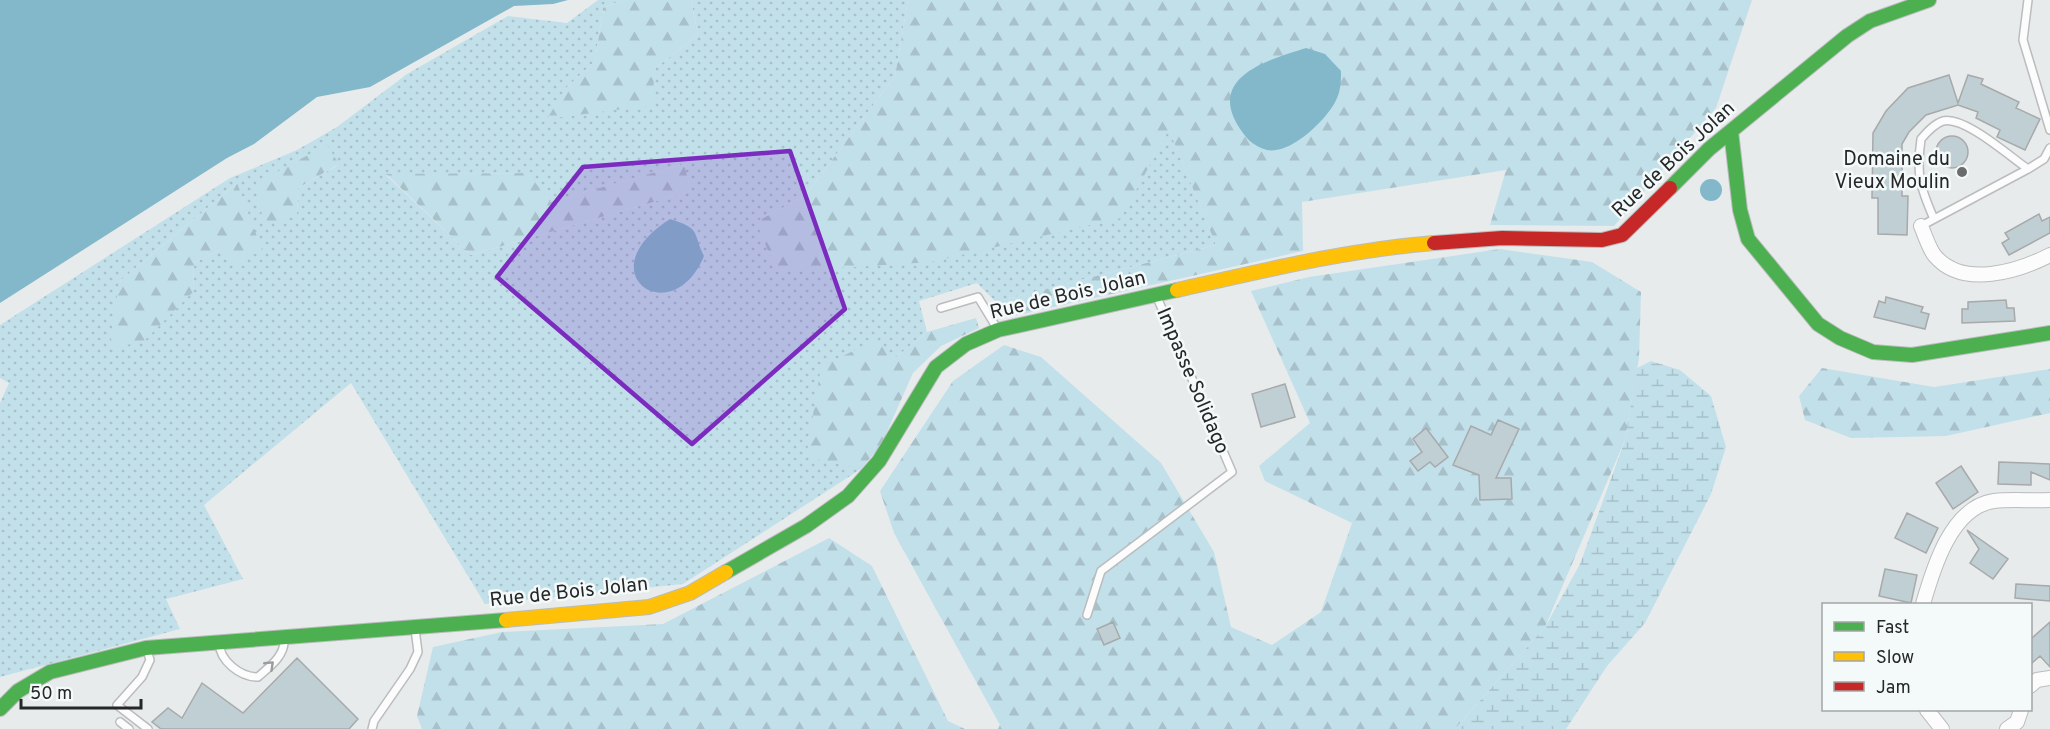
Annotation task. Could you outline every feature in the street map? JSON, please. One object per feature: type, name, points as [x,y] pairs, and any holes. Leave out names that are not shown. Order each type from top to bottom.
[{"type":"street","name":"Rue de Bois Jolan","points":[[0,709],[18,691],[50,672],[146,648],[415,629],[649,607],[702,588],[806,526],[848,496],[879,461],[936,367],[966,344],[998,330],[1299,263],[1398,246],[1502,238],[1602,240],[1622,235],[1731,131],[1847,36],[1870,21],[1929,0]]},
{"type":"street","points":[[1731,131],[1740,210],[1748,239],[1818,324],[1873,352],[1912,355],[2050,333]]},
{"type":"street","points":[[1921,226],[1935,256],[1951,268],[1973,273],[2001,274],[2050,255]]},
{"type":"street","points":[[1923,603],[1943,550],[1955,527],[1971,510],[1992,501],[2050,500]]},
{"type":"street","points":[[2032,685],[2037,680],[2050,678]]},
{"type":"street","points":[[1928,711],[1941,729]]},
{"type":"street","points":[[2007,729],[2017,722],[2021,711]]},
{"type":"lane","points":[[2028,0],[2023,40],[2050,130]]},
{"type":"lane","points":[[1934,219],[1919,183],[1919,152],[1921,139],[1942,122],[1956,122],[1970,128],[2028,169]]},
{"type":"lane","points":[[1921,226],[2028,169],[2044,159],[2050,148]]},
{"type":"lane","name":"Impasse Solidago","points":[[1087,615],[1101,571],[1232,472],[1155,295]]},
{"type":"lane","points":[[941,308],[978,297],[998,330]]},
{"type":"lane","points":[[372,729],[374,721],[418,652],[415,629]]},
{"type":"lane","points":[[219,643],[220,652],[225,660],[247,677],[258,677],[279,657],[284,648],[284,638]]},
{"type":"lane","points":[[146,648],[150,660],[142,677],[117,705],[148,729]]},
{"type":"lane","points":[[120,722],[129,729]]},
{"type":"highlighted area","points":[[790,151],[845,309],[692,444],[497,277],[583,167]]},
{"type":"green space","points":[[598,0],[622,0],[603,8],[595,61],[565,89],[654,69],[698,35],[691,0],[908,0],[895,76],[805,196],[756,222],[1169,129],[1216,245],[996,302],[977,283],[919,301],[927,332],[895,358],[861,469],[683,584],[485,604],[351,383],[204,505],[243,579],[166,599],[180,629],[0,677],[0,403],[9,383],[0,378],[0,325],[230,178],[297,150],[337,127],[407,74],[508,16],[567,23]],"holes":[[[684,164],[691,191],[471,255],[386,175],[527,173],[550,202]],[[338,165],[298,188],[297,214],[256,183]],[[237,183],[220,250],[194,263],[193,292],[119,282]]]},
{"type":"green space","points":[[622,0],[691,0],[698,35],[654,69],[653,105],[547,119],[565,89],[595,61],[603,8]]},
{"type":"green space","points":[[908,0],[1752,0],[1716,108],[1614,226],[1490,225],[1506,170],[1302,202],[1303,251],[1009,317],[996,302],[1216,245],[1169,130],[1121,218],[931,262],[777,272],[756,222],[805,196],[895,76]]},
{"type":"green space","points":[[327,145],[339,164],[298,188],[297,215],[264,226],[256,183]]},
{"type":"green space","points":[[684,164],[691,191],[471,255],[386,174],[528,173],[550,202]]},
{"type":"green space","points":[[237,183],[262,250],[233,266],[220,250],[194,263],[193,292],[143,342],[109,348],[119,282]]},
{"type":"green space","points":[[1500,249],[1592,262],[1641,292],[1639,358],[1625,440],[1545,627],[1455,729],[998,729],[1000,725],[894,533],[880,491],[953,381],[1004,345],[1041,357],[1161,463],[1214,552],[1231,627],[1272,645],[1321,612],[1352,523],[1265,481],[1259,466],[1310,423],[1251,291],[1309,277]]},
{"type":"green space","points":[[976,318],[979,328],[941,346],[913,373],[881,445],[861,469],[806,457],[821,367],[875,340],[895,358],[927,332]]},
{"type":"green space","points":[[1651,361],[1680,370],[1711,396],[1726,447],[1711,494],[1645,623],[1607,666],[1566,729],[1455,729],[1545,627],[1580,564],[1625,440],[1637,368]]},
{"type":"green space","points":[[1822,368],[1934,387],[2050,369],[2050,413],[1946,436],[1851,438],[1805,420],[1799,396]]},
{"type":"green space","points":[[829,538],[872,566],[948,721],[965,729],[422,729],[417,716],[433,647],[502,632],[663,624]]},
{"type":"water","points":[[0,0],[568,0],[553,4],[514,6],[370,87],[317,97],[254,144],[227,158],[0,303]]},
{"type":"water","points":[[1306,48],[1325,54],[1341,71],[1340,88],[1333,106],[1318,125],[1287,147],[1267,150],[1257,146],[1249,140],[1237,124],[1231,107],[1231,93],[1238,81],[1248,72],[1262,64]]},
{"type":"water","points":[[1711,179],[1719,182],[1722,190],[1719,198],[1711,201],[1703,198],[1700,190],[1703,182]]},
{"type":"water","points":[[670,219],[680,222],[695,232],[704,256],[690,279],[673,290],[657,292],[643,287],[635,275],[635,258],[646,239]]},
{"type":"building","points":[[1949,75],[1958,103],[1968,75],[1983,79],[1981,84],[2019,102],[2016,108],[2040,119],[2025,150],[1997,137],[2000,130],[1976,118],[1978,112],[1958,105],[1926,115],[1909,132],[1902,144],[1902,196],[1908,196],[1907,235],[1878,234],[1878,198],[1872,198],[1873,133],[1886,111],[1908,88]]},
{"type":"building","points":[[1952,136],[1963,141],[1968,152],[1963,163],[1952,168],[1941,163],[1936,152],[1941,141]]},
{"type":"building","points":[[2039,214],[2042,221],[2050,217],[2050,233],[2009,255],[2002,243],[2009,239],[2005,233]]},
{"type":"building","points":[[1886,297],[1923,307],[1921,312],[1929,314],[1925,329],[1874,317],[1879,301],[1885,303]]},
{"type":"building","points":[[2006,300],[2007,308],[2014,308],[2015,321],[1962,323],[1962,309],[1968,309],[1968,302]]},
{"type":"building","points":[[1285,384],[1295,417],[1261,427],[1252,394]]},
{"type":"building","points":[[1498,420],[1519,429],[1496,478],[1511,478],[1512,499],[1480,500],[1479,475],[1453,465],[1471,426],[1491,435]]},
{"type":"building","points":[[1426,428],[1448,457],[1435,467],[1430,462],[1418,471],[1410,461],[1422,452],[1413,439]]},
{"type":"building","points":[[1999,462],[2050,464],[2050,480],[2031,472],[2031,485],[1998,484]]},
{"type":"building","points":[[1961,466],[1978,492],[1953,509],[1936,483]]},
{"type":"building","points":[[1907,513],[1938,528],[1926,553],[1895,538]]},
{"type":"building","points":[[1967,530],[2008,559],[1993,579],[1970,563],[1979,549]]},
{"type":"building","points":[[1885,569],[1917,575],[1911,603],[1879,596]]},
{"type":"building","points":[[2016,584],[2050,586],[2050,601],[2015,598]]},
{"type":"building","points":[[1113,622],[1120,638],[1104,645],[1097,629]]},
{"type":"building","points":[[2050,622],[2050,667],[2040,656],[2032,663],[2032,638]]},
{"type":"building","points":[[297,658],[358,719],[349,729],[161,729],[152,722],[168,708],[182,718],[202,683],[243,713]]},
{"type":"traffic: fast","points":[[1670,188],[1709,149],[1847,36],[1870,21],[1929,0]]},
{"type":"traffic: fast","points":[[1731,131],[1740,210],[1748,239],[1818,324],[1840,338],[1873,352],[1912,355],[2050,333]]},
{"type":"traffic: fast","points":[[726,572],[806,526],[848,496],[879,461],[936,367],[966,344],[998,330],[1177,290]]},
{"type":"traffic: fast","points":[[0,709],[18,691],[50,672],[146,648],[506,620]]},
{"type":"traffic: slow","points":[[1177,290],[1337,256],[1434,243]]},
{"type":"traffic: slow","points":[[506,620],[649,607],[690,593],[726,572]]},
{"type":"traffic: jam","points":[[1434,243],[1502,238],[1602,240],[1622,235],[1670,188]]},
{"type":"place","name":"Domaine du Vieux Moulin","points":[[1962,172]]}]
